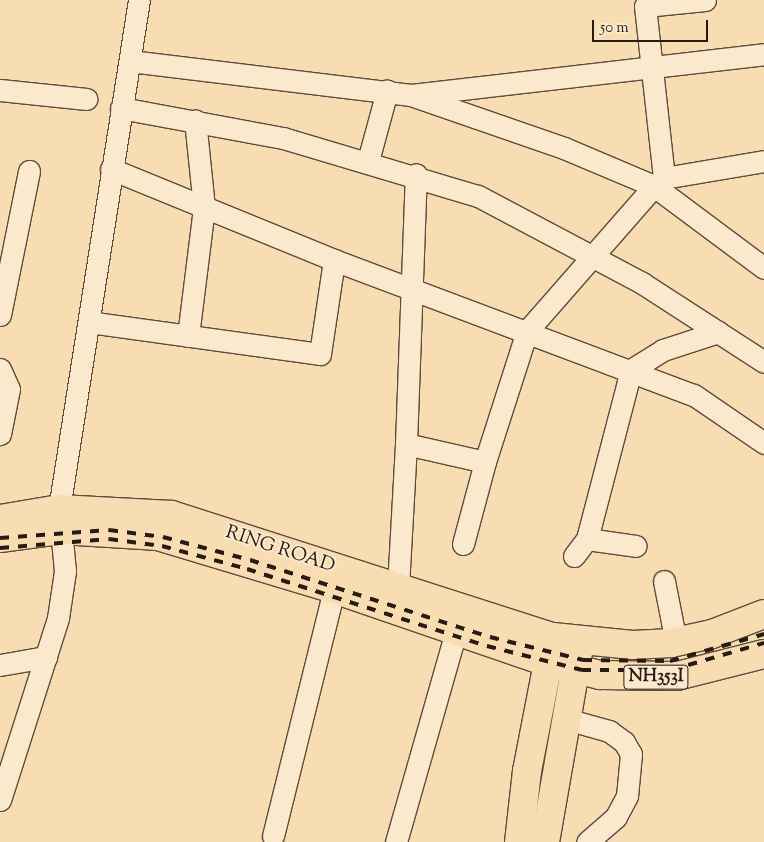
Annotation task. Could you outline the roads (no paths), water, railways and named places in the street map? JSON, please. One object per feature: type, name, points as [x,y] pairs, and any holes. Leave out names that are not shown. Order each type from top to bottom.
[{"type":"main road","name":"RING ROAD","points":[[0,519],[60,520],[172,515],[398,587],[550,649]]},
{"type":"main road","points":[[0,538],[60,520],[158,536],[334,589],[456,632],[550,649],[580,641],[545,842]]},
{"type":"main road","name":"NH353I","points":[[580,641],[676,642],[712,634],[764,614]]},
{"type":"main road","points":[[519,842],[550,649]]},
{"type":"main road","name":"NH353I","points":[[550,649],[574,670],[677,676],[764,654]]},
{"type":"street","points":[[0,800],[9,746],[46,657],[58,618],[65,571],[60,520],[111,169],[139,0]]},
{"type":"street","points":[[659,182],[645,6],[705,0]]},
{"type":"street","points":[[411,95],[764,54]]},
{"type":"street","points":[[130,61],[411,95],[659,182],[764,268]]},
{"type":"street","points":[[0,90],[87,99]]},
{"type":"street","points":[[368,161],[387,92]]},
{"type":"street","points":[[122,108],[195,120],[368,161],[416,174],[478,196],[590,255],[764,362]]},
{"type":"street","points":[[188,336],[204,207],[195,120]]},
{"type":"street","points":[[464,544],[485,462],[527,331],[590,255],[659,182],[764,161]]},
{"type":"street","points":[[111,169],[334,260],[631,370],[708,402],[764,443]]},
{"type":"street","points":[[0,315],[29,171]]},
{"type":"street","points":[[398,587],[415,290],[416,174]]},
{"type":"street","points":[[89,322],[320,354],[334,260]]},
{"type":"street","points":[[574,556],[587,539],[631,370],[663,350],[718,332]]},
{"type":"street","points":[[0,370],[9,389],[0,434]]},
{"type":"street","points":[[406,444],[485,462]]},
{"type":"street","points":[[587,539],[636,546]]},
{"type":"street","points":[[664,581],[676,642]]},
{"type":"street","points":[[273,836],[334,589]]},
{"type":"street","points":[[396,842],[456,632]]},
{"type":"street","points":[[0,665],[46,657]]},
{"type":"street","points":[[566,719],[609,731],[624,742],[631,754],[627,796],[616,817],[587,842]]},
{"type":"railway","points":[[0,538],[109,530],[163,537],[250,560],[490,637],[583,660],[670,661],[764,634]]},
{"type":"railway","points":[[0,548],[109,539],[162,546],[247,569],[487,646],[582,670],[671,670],[764,643]]}]
